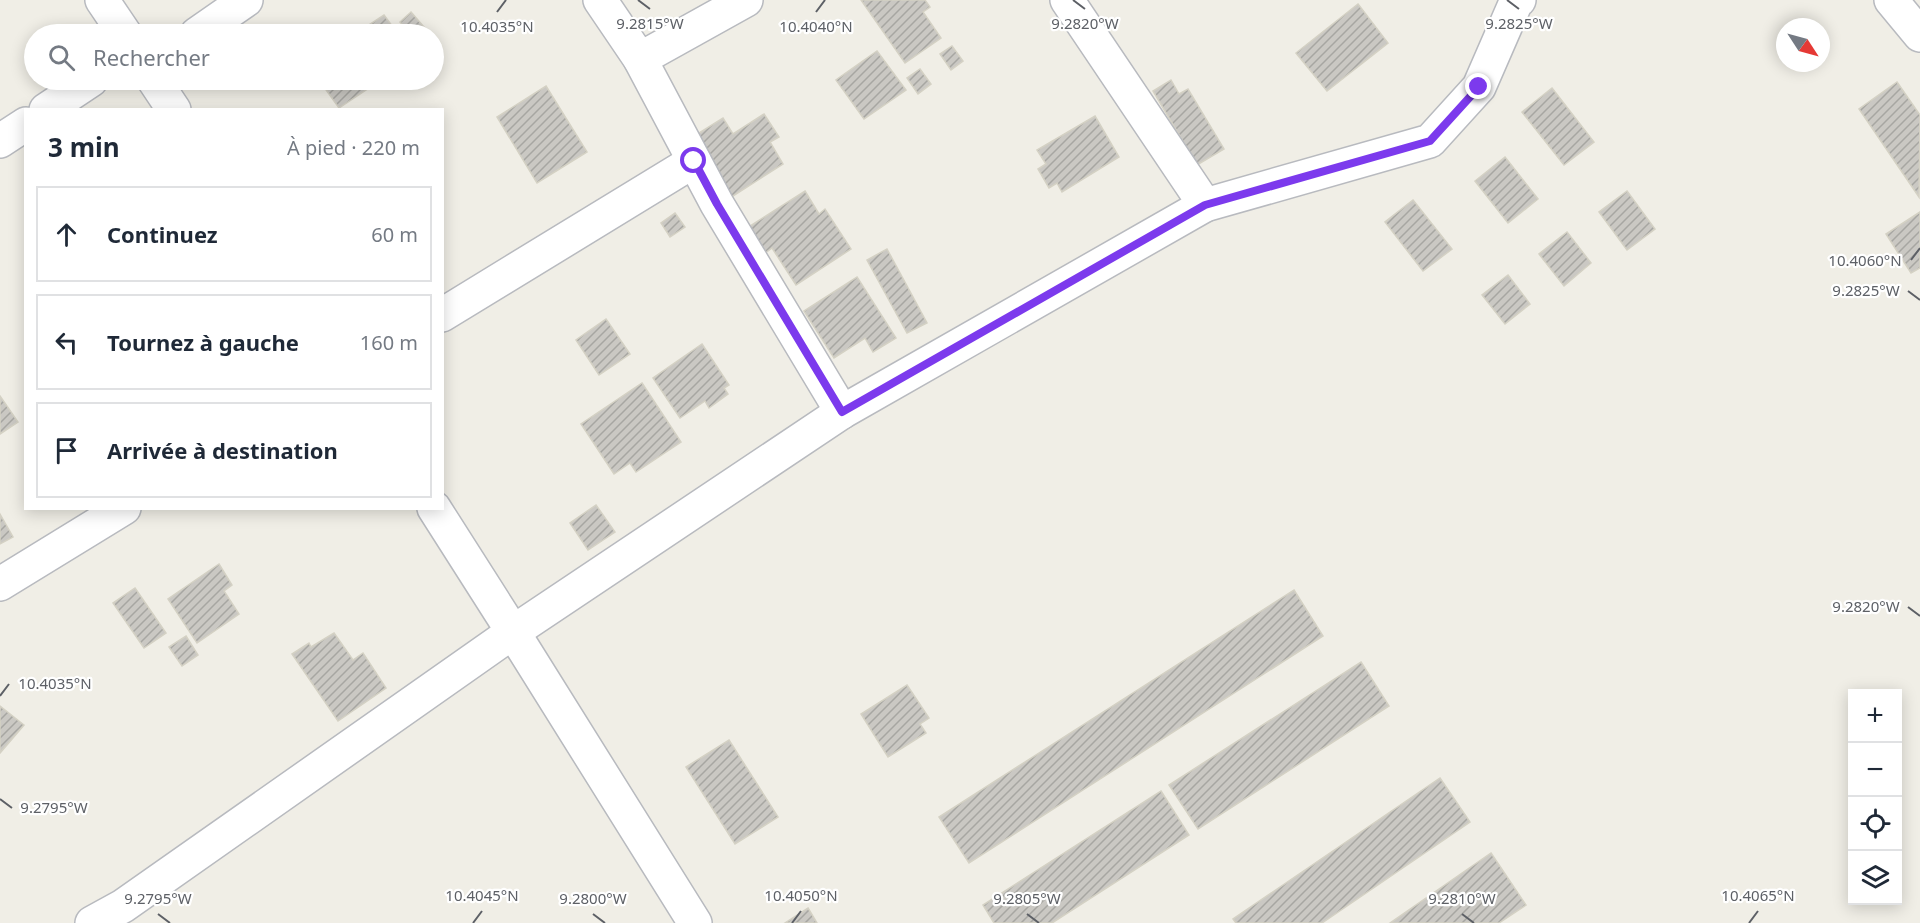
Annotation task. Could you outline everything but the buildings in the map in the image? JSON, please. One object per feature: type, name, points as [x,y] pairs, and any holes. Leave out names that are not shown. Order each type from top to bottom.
[{"type":"street","points":[[102,0],[118,24]]},
{"type":"street","points":[[211,24],[246,0]]},
{"type":"street","points":[[600,0],[640,59],[717,204],[842,412]]},
{"type":"street","points":[[640,59],[746,0]]},
{"type":"street","points":[[1067,0],[1205,205]]},
{"type":"street","points":[[1891,0],[1920,35]]},
{"type":"street","points":[[92,923],[133,899],[513,632],[842,412],[1205,205],[1430,141],[1479,87],[1516,1]]},
{"type":"street","points":[[49,108],[76,90]]},
{"type":"street","points":[[161,90],[173,108]]},
{"type":"street","points":[[0,141],[24,125]]},
{"type":"street","points":[[444,314],[694,161]]},
{"type":"street","points":[[0,584],[121,510]]},
{"type":"street","points":[[435,510],[696,923]]},
{"type":"route","points":[[694,161],[717,204],[842,412],[1205,205],[1430,141],[1479,87]]}]
